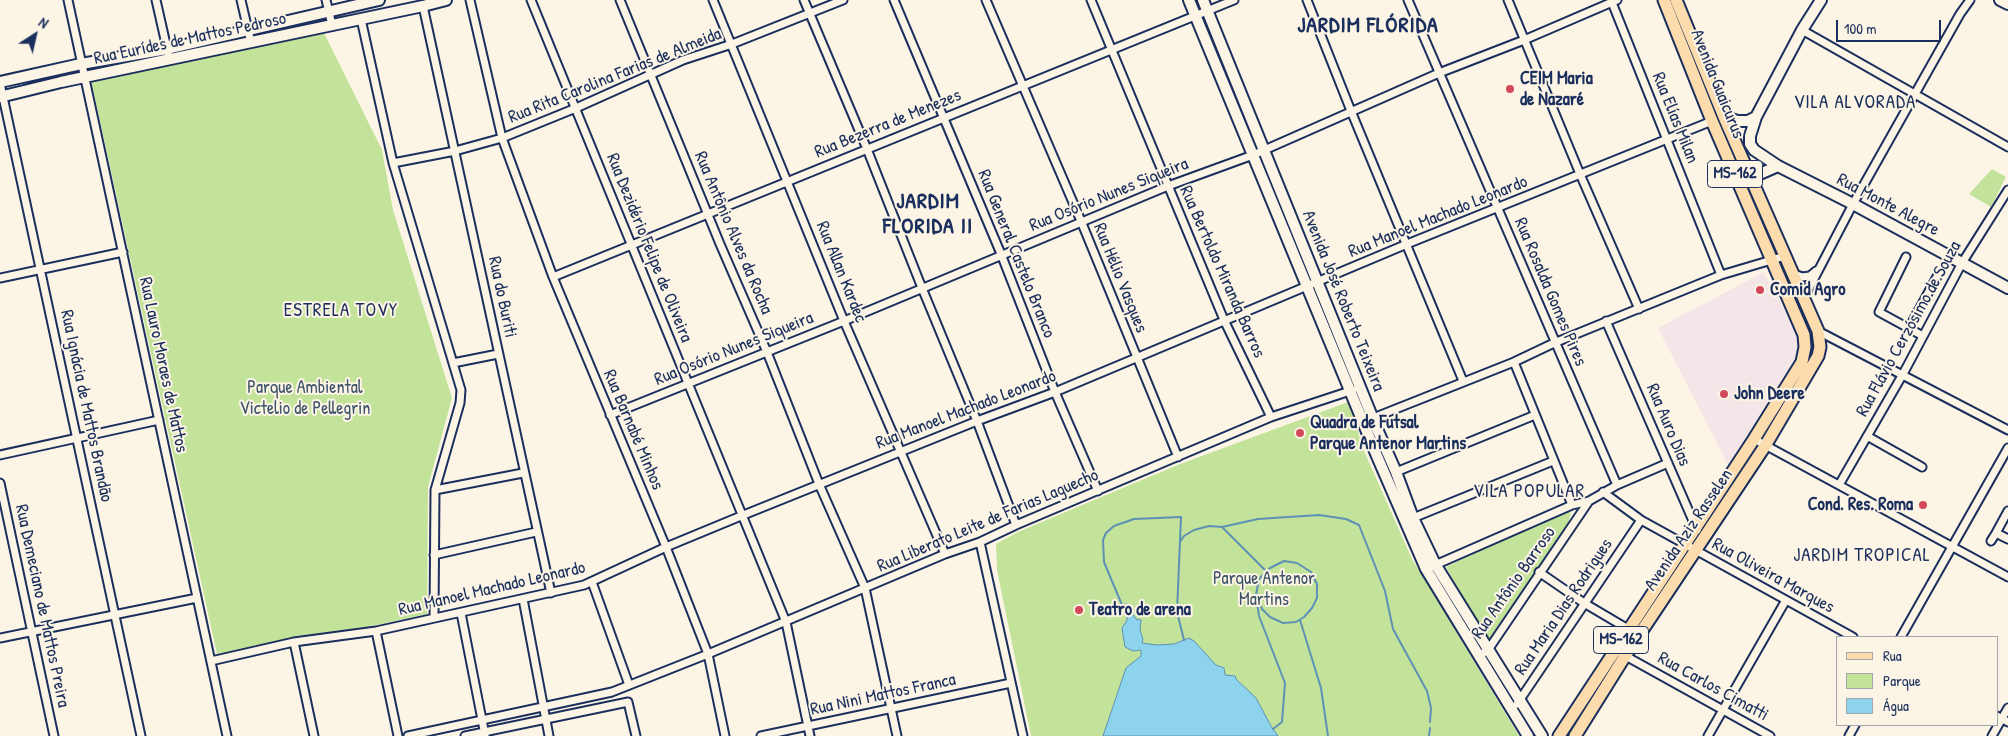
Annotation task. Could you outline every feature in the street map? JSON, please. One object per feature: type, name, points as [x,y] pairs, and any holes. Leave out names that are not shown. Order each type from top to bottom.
[{"type":"main road","name":"Avenida Guaicurus","points":[[1664,0],[1712,121],[1804,335],[1805,347]]},
{"type":"main road","name":"Avenida Guaicurus","points":[[1676,0],[1724,117],[1819,335]]},
{"type":"main road","name":"Avenida Aziz Rasselen","points":[[1559,736],[1628,629],[1690,548],[1703,541],[1765,446],[1818,356],[1819,335]]},
{"type":"main road","name":"Avenida Aziz Rasselen","points":[[1575,736],[1690,548],[1696,527],[1802,362],[1805,347]]},
{"type":"street","name":"Rua Lauro Moraes de Mattos","points":[[68,0],[227,736]]},
{"type":"street","points":[[156,0],[170,60]]},
{"type":"street","points":[[240,0],[251,42]]},
{"type":"street","name":"Rua Eurídes de Mattos Pedroso","points":[[0,82],[82,64],[167,49],[248,30],[327,5],[379,0]]},
{"type":"street","name":"Rua Eurídes de Mattos Pedroso","points":[[2,97],[446,0]]},
{"type":"street","name":"Rua Barnabé Minhos","points":[[470,0],[502,138],[553,277],[666,547],[708,654],[725,736]]},
{"type":"street","name":"Rua Dezidério Felipe de Oliveira","points":[[531,0],[786,622],[810,736]]},
{"type":"street","name":"Rua Antônio Alves da Rocha","points":[[620,0],[767,352],[819,484],[865,588],[897,736]]},
{"type":"street","name":"Rua Allan Kardec","points":[[713,0],[844,321],[945,554]]},
{"type":"street","points":[[804,0],[867,149],[977,421],[1016,525]]},
{"type":"street","name":"Rua Rita Carolina Farias de Almeida","points":[[394,162],[455,151],[502,138],[576,108],[683,60],[732,44],[843,0]]},
{"type":"street","name":"Rua General Castelo Branco","points":[[894,0],[1002,254],[1055,392],[1098,491]]},
{"type":"street","name":"Rua Hélio Vasques","points":[[986,0],[1081,222],[1178,457]]},
{"type":"street","name":"Rua Bertoldo Miranda Barros","points":[[1091,0],[1224,320],[1272,417]]},
{"type":"street","points":[[1190,0],[1308,287],[1356,390]]},
{"type":"street","name":"Avenida José Roberto Teixeira","points":[[1203,0],[1318,283],[1368,420],[1430,567],[1484,653],[1520,701],[1542,736]]},
{"type":"street","name":"Rua Bezerra de Menezes","points":[[553,277],[1234,0]]},
{"type":"street","points":[[1307,0],[1463,381]]},
{"type":"street","name":"Rua Rosalda Gomes Pires","points":[[1408,0],[1499,208],[1554,342],[1617,484]]},
{"type":"street","points":[[1508,0],[1580,174],[1640,309]]},
{"type":"street","points":[[1724,117],[1738,121],[1748,121],[1756,118],[1802,30],[1821,0]]},
{"type":"street","points":[[1804,298],[1914,94],[1970,0]]},
{"type":"street","points":[[2000,0],[2008,4]]},
{"type":"street","name":"Rua Osório Nunes Siqueira","points":[[610,414],[844,321],[1168,186],[1253,154],[1439,73],[1524,40],[1613,1]]},
{"type":"street","name":"Rua Elías Milan","points":[[1613,1],[1721,275]]},
{"type":"street","points":[[327,5],[332,25]]},
{"type":"street","name":"Rua do Buriti","points":[[423,6],[536,532],[551,593]]},
{"type":"street","points":[[361,19],[394,162],[461,390],[460,403],[435,490],[434,618]]},
{"type":"street","points":[[1802,30],[2008,147]]},
{"type":"street","name":"Rua Ignácia de Mattos Brandão","points":[[0,82],[141,736]]},
{"type":"street","name":"Rua Monte Alegre","points":[[1756,118],[1750,136],[1750,144],[1754,150],[1778,166],[1853,204],[2008,288]]},
{"type":"street","name":"Rua Manoel Machado Leonardo","points":[[211,661],[294,642],[376,631],[551,593],[592,582],[666,547],[741,516],[977,421],[1055,392],[1407,244],[1712,121]]},
{"type":"street","points":[[1739,184],[1778,166]]},
{"type":"street","name":"Rua Flávio Cerzósimo de Souza","points":[[1839,484],[1903,374],[1962,263],[2008,190]]},
{"type":"street","points":[[0,278],[123,252]]},
{"type":"street","points":[[1368,420],[1514,362],[1554,342],[1721,275],[1785,256]]},
{"type":"street","points":[[1906,257],[1878,312],[1923,336]]},
{"type":"street","points":[[1794,274],[1802,277],[1810,276],[1819,269]]},
{"type":"street","points":[[1909,328],[1939,273]]},
{"type":"street","name":"Rua Auro Dias","points":[[1606,321],[1703,541]]},
{"type":"street","points":[[1819,335],[1903,374],[2008,430]]},
{"type":"street","points":[[453,363],[498,354]]},
{"type":"street","points":[[1514,362],[1572,505]]},
{"type":"street","name":"Rua Liberato Leite de Farias Laguecho","points":[[408,736],[612,692],[629,686],[945,554],[980,542],[1272,417],[1356,390]]},
{"type":"street","points":[[1396,472],[1535,415]]},
{"type":"street","points":[[0,455],[159,420]]},
{"type":"street","name":"Avenida José Roberto Teixeira","points":[[1368,420],[1396,472],[1430,567]]},
{"type":"street","points":[[1867,436],[1922,467]]},
{"type":"street","points":[[1754,439],[2008,577]]},
{"type":"street","points":[[1902,636],[2008,448]]},
{"type":"street","points":[[1413,518],[1554,461]]},
{"type":"street","points":[[1430,567],[1572,505],[1589,501],[1617,484],[1668,463]]},
{"type":"street","points":[[435,490],[524,473]]},
{"type":"street","name":"Rua Demeciano de Mattos Preira","points":[[0,483],[54,736]]},
{"type":"street","name":"Rua Oliveira Marques","points":[[1603,492],[1641,520],[1851,636]]},
{"type":"street","name":"Rua Antônio Barroso","points":[[1484,653],[1589,501]]},
{"type":"street","points":[[1991,541],[2008,511]]},
{"type":"street","name":"Rua Maria Dias Rodrigues","points":[[1512,709],[1520,701],[1641,520]]},
{"type":"street","points":[[434,555],[536,532]]},
{"type":"street","points":[[1996,533],[2008,539]]},
{"type":"street","points":[[980,542],[1023,736]]},
{"type":"street","points":[[1540,572],[1584,603],[1628,629]]},
{"type":"street","points":[[592,582],[629,686]]},
{"type":"street","points":[[0,638],[197,598]]},
{"type":"street","points":[[523,599],[549,736]]},
{"type":"street","points":[[1708,736],[1786,600]]},
{"type":"street","points":[[461,613],[484,734]]},
{"type":"street","points":[[376,631],[398,736]]},
{"type":"street","points":[[294,642],[314,736]]},
{"type":"street","name":"Rua Carlos Cimatti","points":[[1615,650],[1770,736]]},
{"type":"street","name":"Avenida José Roberto Teixeira","points":[[1484,653],[1528,736]]},
{"type":"street","name":"Rua Nini Mattos Franca","points":[[761,736],[1011,683]]},
{"type":"street","points":[[465,736],[484,734],[628,702],[636,736]]},
{"type":"street","points":[[2002,719],[2008,708]]},
{"type":"shaded area","points":[[1764,272],[1798,334],[1798,344],[1795,358],[1728,465],[1658,328]]},
{"type":"green space","name":"Parque Ambiental Victelio de Pellegrin","points":[[324,33],[382,150],[393,210],[452,398],[428,487],[427,614],[288,644],[284,641],[217,654],[91,80]]},
{"type":"green space","points":[[1992,169],[2006,177],[1991,207],[1969,194]]},
{"type":"green space","name":"Parque Antenor Martins","points":[[1351,401],[1361,444],[1412,559],[1519,736],[1031,736],[997,570],[996,544],[1018,532],[1180,464]]},
{"type":"green space","points":[[1564,511],[1571,513],[1568,523],[1488,643],[1446,567]]},
{"type":"water","points":[[1126,604],[1136,619],[1141,620],[1142,643],[1157,645],[1174,644],[1189,638],[1194,641],[1216,665],[1224,668],[1225,675],[1235,676],[1256,698],[1278,736],[1103,736],[1126,668],[1141,656],[1141,650],[1133,651],[1125,647],[1122,628],[1127,620],[1127,614],[1122,605]]},
{"type":"waterway","points":[[1222,527],[1258,519],[1319,515],[1346,519],[1359,525],[1385,591],[1393,629],[1427,691],[1431,708],[1430,722]]},
{"type":"waterway","points":[[1122,605],[1104,562],[1103,540],[1106,533],[1114,526],[1134,519],[1181,517],[1177,612],[1184,640]]},
{"type":"waterway","points":[[1180,542],[1184,536],[1194,530],[1209,526],[1222,527],[1266,571]]},
{"type":"waterway","points":[[1256,595],[1262,609],[1270,617],[1283,623],[1296,622],[1304,617],[1312,608],[1317,598],[1317,584],[1311,572],[1297,563],[1284,561],[1270,568],[1259,579],[1256,595],[1259,616],[1285,683],[1282,722],[1273,729]]},
{"type":"waterway","points":[[1300,620],[1321,688],[1328,736]]},
{"type":"waterway","points":[[1429,736],[1430,728]]},
{"type":"place","name":"CEIM Maria de Nazaré","points":[[1510,89]]},
{"type":"place","name":"Comid Agro","points":[[1760,290]]},
{"type":"place","name":"John Deere","points":[[1724,394]]},
{"type":"place","name":"Quadra de Futsal Parque Antenor Martins","points":[[1300,433]]},
{"type":"place","name":"Cond. Res. Roma","points":[[1923,505]]},
{"type":"place","name":"Teatro de arena","points":[[1079,610]]},
{"type":"district","name":"JARDIM FLÓRIDA","points":[[1368,26]]},
{"type":"district","name":"VILA ALVORADA","points":[[1855,103]]},
{"type":"district","name":"JARDIM FLORIDA II","points":[[928,214]]},
{"type":"district","name":"ESTRELA TOVY","points":[[341,311]]},
{"type":"district","name":"VILA POPULAR","points":[[1529,492]]},
{"type":"district","name":"JARDIM TROPICAL","points":[[1862,556]]}]
